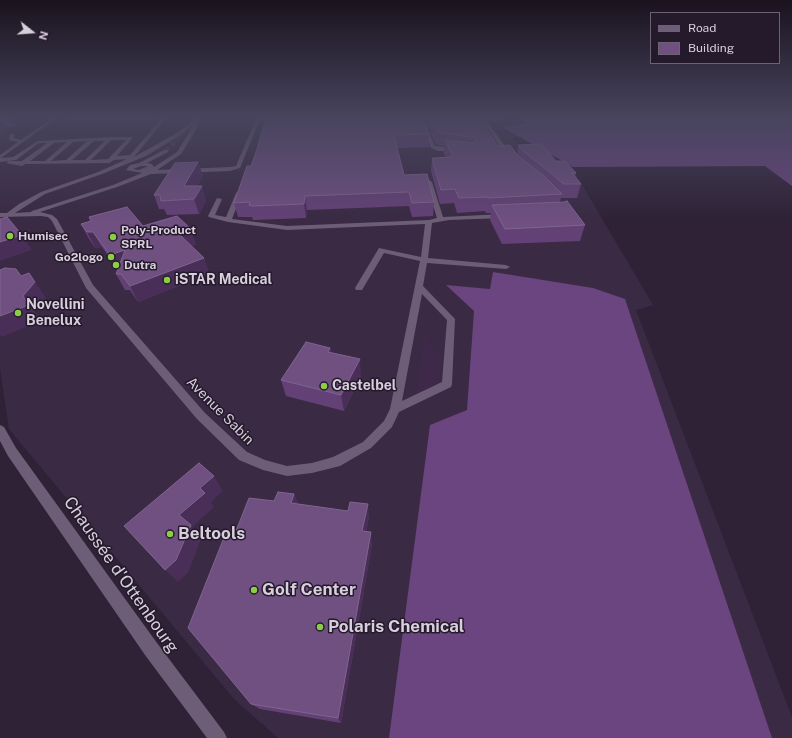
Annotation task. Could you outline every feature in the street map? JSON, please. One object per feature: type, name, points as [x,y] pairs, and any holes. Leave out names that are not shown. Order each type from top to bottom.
[{"type":"street","points":[[25,151],[9,164],[109,161],[118,151]]},
{"type":"street","points":[[22,164],[39,151]]},
{"type":"street","points":[[45,163],[59,151]]},
{"type":"street","points":[[67,162],[79,151]]},
{"type":"street","points":[[87,161],[97,151]]},
{"type":"street","points":[[137,151],[128,163],[129,169],[133,172],[150,169],[235,168],[241,164],[246,151]]},
{"type":"street","points":[[8,214],[21,205],[53,190],[128,163],[150,151]]},
{"type":"street","points":[[141,164],[165,151]]},
{"type":"street","points":[[150,169],[163,157],[166,151]]},
{"type":"street","points":[[0,215],[30,213],[115,186],[150,169],[180,151]]},
{"type":"street","points":[[506,151],[514,162]]},
{"type":"street","points":[[112,158],[128,163],[141,164],[150,169]]},
{"type":"street","points":[[0,160],[14,159]]},
{"type":"street","points":[[429,182],[441,220]]},
{"type":"street","points":[[228,220],[241,187]]},
{"type":"street","points":[[220,199],[211,216],[228,220],[287,228],[429,222],[512,215]]},
{"type":"street","name":"Avenue Sabin","points":[[30,213],[50,216],[56,220],[89,286],[201,416],[243,456],[263,465],[287,471],[312,468],[336,462],[367,445],[388,424],[395,409],[424,260],[429,222]]},
{"type":"street","points":[[359,288],[382,250],[424,260],[506,267]]},
{"type":"street","points":[[395,409],[447,384],[451,319],[419,287]]},
{"type":"street","name":"Chaussée d'Ottenbourg","points":[[0,430],[12,452],[151,649],[218,738]]},
{"type":"shaded area","points":[[0,151],[531,151],[561,167],[571,166],[653,305],[636,310],[792,717],[792,738],[278,738],[235,700],[9,429],[0,369]]},
{"type":"shaded area","points":[[545,151],[792,151],[792,186],[765,166],[573,167]]},
{"type":"shaded area","points":[[493,272],[593,288],[625,299],[772,738],[389,738],[430,425],[467,410],[474,311],[446,285],[490,289]]},
{"type":"shaded area","points":[[424,336],[442,357],[441,369],[436,382],[427,389],[416,394]]},
{"type":"building","points":[[256,151],[398,151],[404,175],[427,174],[434,202],[412,203],[409,192],[305,196],[304,204],[252,206],[249,205],[250,202],[234,203],[247,166],[251,166]]},
{"type":"building","points":[[450,151],[515,151],[518,156],[545,177],[562,194],[459,198],[455,189],[441,190],[432,158],[453,157]]},
{"type":"building","points":[[548,151],[556,161],[565,161],[576,173],[572,173],[581,184],[563,184],[524,152]]},
{"type":"building","points":[[198,162],[184,186],[202,186],[194,199],[161,201],[160,195],[154,195],[175,163]]},
{"type":"building","points":[[567,201],[585,225],[505,229],[492,205],[564,202]]},
{"type":"building","points":[[127,207],[143,226],[177,216],[191,229],[178,233],[204,258],[130,286],[121,274],[116,274],[125,250],[110,255],[93,232],[87,232],[81,224],[91,221],[89,217]]},
{"type":"building","points":[[7,217],[22,235],[0,242],[0,219]]},
{"type":"building","points":[[5,268],[16,269],[21,276],[29,273],[35,282],[23,296],[29,305],[0,316],[0,270]]},
{"type":"building","points":[[306,342],[330,348],[328,352],[360,359],[341,395],[281,380]]},
{"type":"building","points":[[199,463],[214,476],[200,488],[205,493],[179,515],[191,525],[176,560],[165,570],[124,526]]},
{"type":"building","points":[[278,492],[294,494],[291,503],[348,511],[350,502],[368,504],[362,531],[371,532],[338,718],[251,704],[188,628],[227,530],[236,531],[249,498],[274,501]]},
{"type":"place","name":"Humisec","points":[[10,236]]},
{"type":"place","name":"Poly-Product SPRL","points":[[113,237]]},
{"type":"place","name":"Go2logo","points":[[111,257]]},
{"type":"place","name":"Dutra","points":[[116,265]]},
{"type":"place","name":"iSTAR Medical","points":[[167,280]]},
{"type":"place","name":"Novellini Benelux","points":[[18,313]]},
{"type":"place","name":"Castelbel","points":[[324,386]]},
{"type":"place","name":"Beltools","points":[[170,534]]},
{"type":"place","name":"Golf Center","points":[[254,590]]},
{"type":"place","name":"Polaris Chemical","points":[[320,627]]}]
